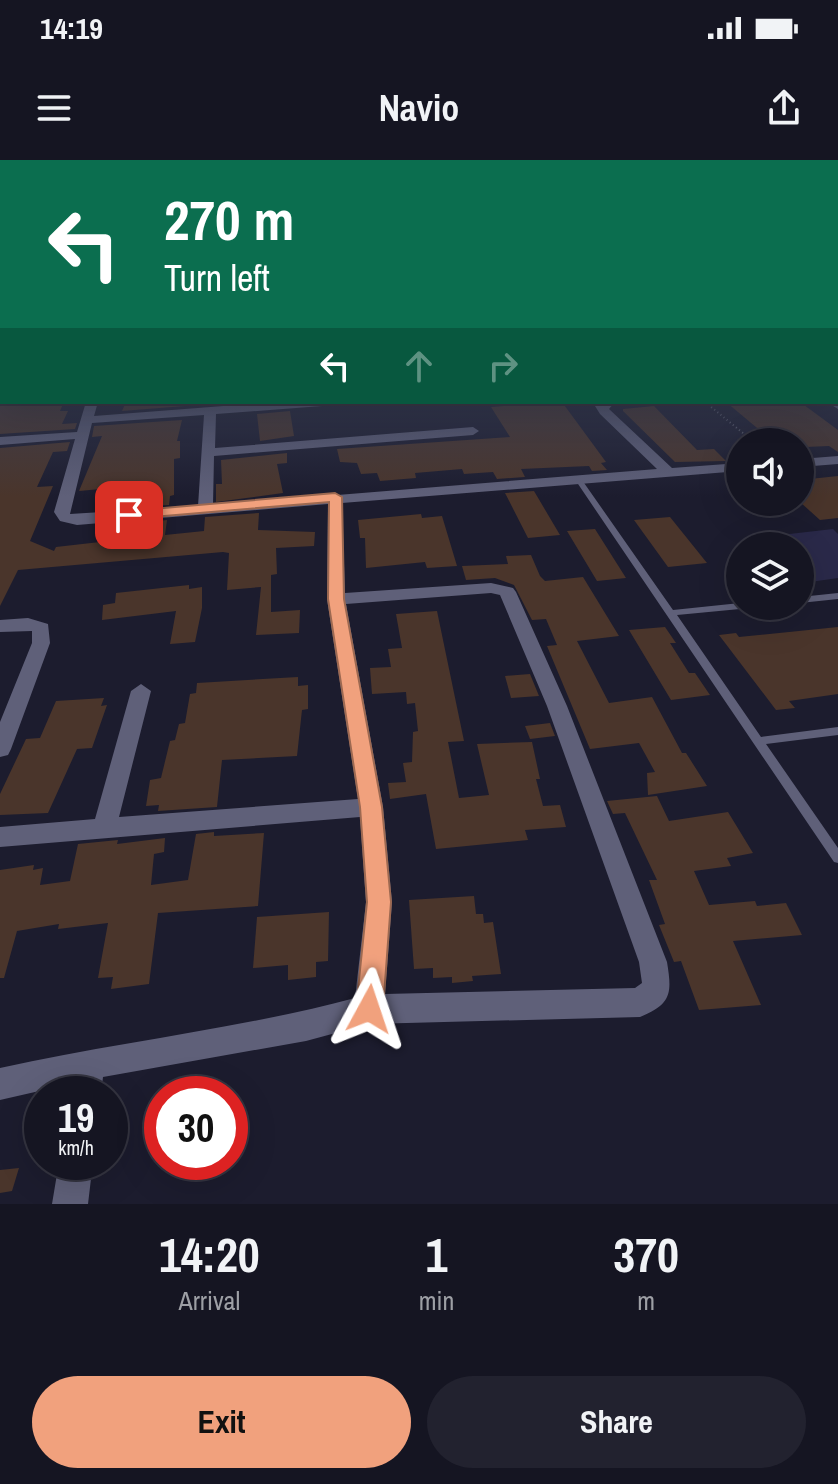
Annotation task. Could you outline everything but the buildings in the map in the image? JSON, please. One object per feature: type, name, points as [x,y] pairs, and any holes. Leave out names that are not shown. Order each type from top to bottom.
[{"type":"street","points":[[91,404],[61,512],[65,518],[77,520],[726,468]]},
{"type":"street","points":[[0,441],[245,405],[271,404]]},
{"type":"street","points":[[605,404],[601,406],[604,411],[669,473]]},
{"type":"street","points":[[205,508],[210,412]]},
{"type":"street","points":[[206,453],[473,431]]},
{"type":"street","points":[[814,462],[838,460]]},
{"type":"street","points":[[335,497],[336,599],[371,807],[379,902],[369,1009]]},
{"type":"street","points":[[99,1076],[369,1009],[640,1002],[657,989],[653,962],[567,734],[507,592],[491,588],[336,599]]},
{"type":"street","points":[[0,626],[28,624],[41,628],[41,643],[0,749]]},
{"type":"street","points":[[104,830],[141,691]]},
{"type":"street","points":[[0,837],[371,807]]},
{"type":"street","points":[[0,1084],[24,1083]]},
{"type":"street","points":[[70,1204],[73,1180]]},
{"type":"lane","points":[[580,481],[838,858]]},
{"type":"lane","points":[[814,599],[838,596]]},
{"type":"lane","points":[[670,613],[726,607]]},
{"type":"lane","points":[[757,741],[838,731]]},
{"type":"path","points":[[707,404],[737,428]]},
{"type":"shaded area","points":[[833,529],[838,534],[838,578],[814,581],[814,532],[807,532]]},
{"type":"route","points":[[129,515],[335,497],[336,599],[371,807],[379,902],[369,1009]]}]
